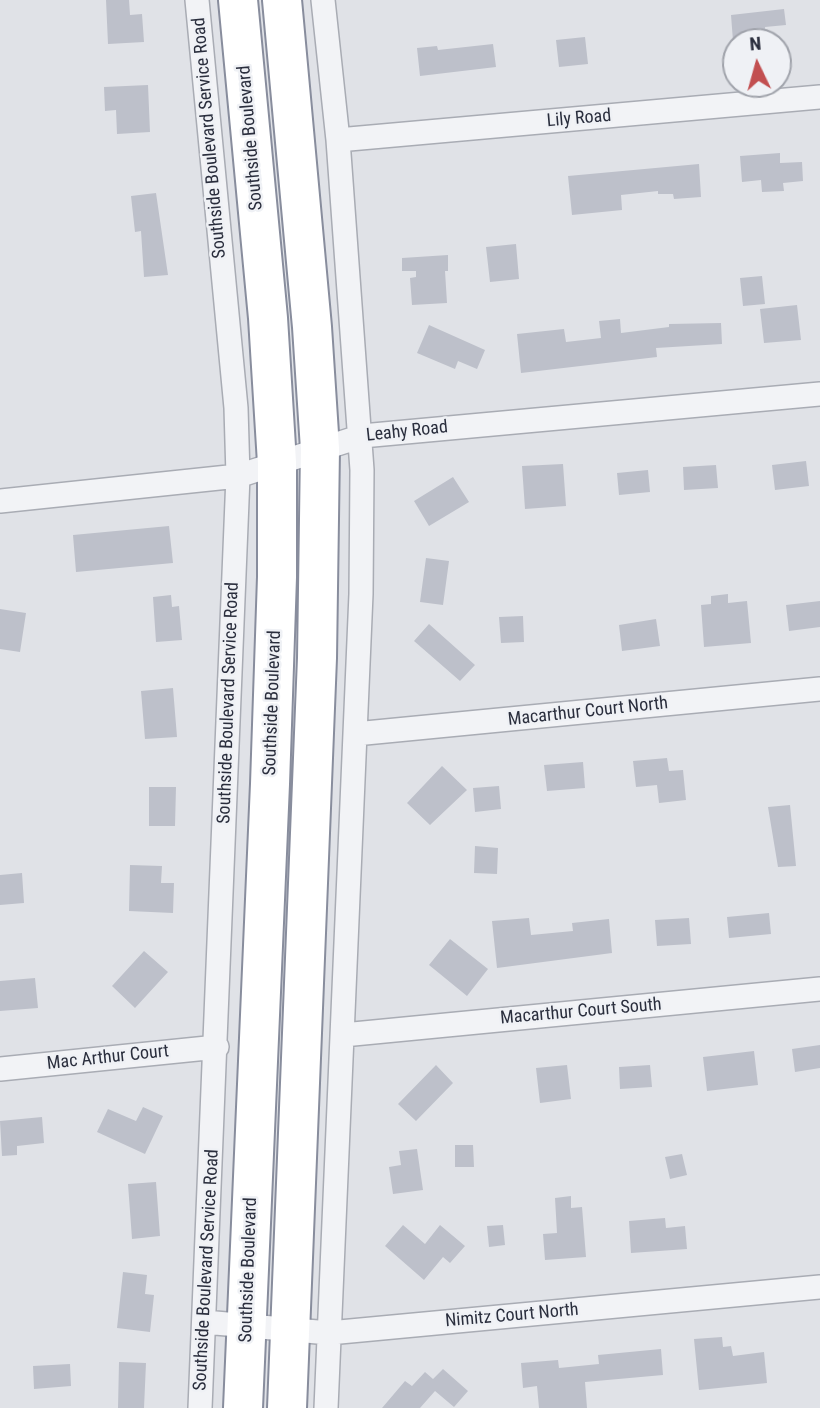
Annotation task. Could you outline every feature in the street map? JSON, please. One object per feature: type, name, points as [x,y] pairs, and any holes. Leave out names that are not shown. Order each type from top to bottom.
[{"type":"highway","name":"Southside Boulevard","points":[[238,0],[268,313],[277,463],[277,577],[271,770],[243,1408]]},
{"type":"highway","points":[[282,0],[313,327],[320,449],[317,658],[287,1408]]},
{"type":"street","name":"Southside Boulevard Service Road","points":[[197,0],[236,408],[238,476],[217,1047],[200,1408]]},
{"type":"street","points":[[323,0],[338,140],[362,436],[361,594],[326,1408]]},
{"type":"street","name":"Lily Road","points":[[338,140],[820,97]]},
{"type":"street","name":"Leahy Road","points":[[0,501],[238,476],[362,436],[820,394]]},
{"type":"street","name":"Macarthur Court North","points":[[355,734],[820,689]]},
{"type":"street","name":"Macarthur Court South","points":[[342,1035],[820,989]]},
{"type":"street","name":"Mac Arthur Court","points":[[0,1069],[217,1047]]},
{"type":"street","name":"Nimitz Court North","points":[[204,1322],[329,1333],[820,1287]]},
{"type":"building","points":[[106,0],[129,0],[130,15],[142,14],[144,42],[108,44]]},
{"type":"building","points":[[784,9],[786,25],[732,28],[731,15]]},
{"type":"building","points":[[585,37],[588,64],[559,67],[556,40]]},
{"type":"building","points":[[493,44],[496,67],[420,76],[417,48],[437,46],[438,50]]},
{"type":"building","points":[[148,85],[150,132],[117,134],[116,110],[105,111],[104,87]]},
{"type":"building","points":[[780,153],[780,163],[802,162],[803,181],[783,183],[784,191],[762,192],[761,180],[742,182],[740,156]]},
{"type":"building","points":[[699,164],[701,197],[674,199],[673,194],[658,194],[658,191],[621,195],[622,210],[572,215],[568,176]]},
{"type":"building","points":[[156,193],[168,275],[144,277],[141,231],[135,232],[131,196]]},
{"type":"building","points":[[516,244],[519,279],[490,282],[486,247]]},
{"type":"building","points":[[448,255],[448,271],[445,271],[447,303],[412,305],[410,278],[416,277],[416,271],[402,271],[402,258]]},
{"type":"building","points":[[762,276],[765,304],[743,306],[740,278]]},
{"type":"building","points":[[797,305],[801,340],[764,343],[760,309]]},
{"type":"building","points":[[620,319],[621,333],[669,327],[669,324],[721,323],[722,344],[656,348],[657,357],[521,373],[517,334],[564,329],[566,342],[601,338],[599,321]]},
{"type":"building","points":[[429,325],[485,350],[477,369],[458,361],[455,369],[417,353]]},
{"type":"building","points":[[806,461],[809,486],[775,490],[772,465]]},
{"type":"building","points":[[563,464],[566,506],[525,509],[522,466]]},
{"type":"building","points":[[716,465],[718,488],[684,490],[683,467]]},
{"type":"building","points":[[648,470],[650,492],[619,495],[617,473]]},
{"type":"building","points":[[453,477],[469,502],[429,526],[414,501]]},
{"type":"building","points":[[169,526],[173,563],[76,572],[73,535]]},
{"type":"building","points":[[426,558],[449,561],[443,605],[420,602]]},
{"type":"building","points":[[728,594],[728,603],[747,601],[751,643],[704,647],[701,605],[711,604],[711,596]]},
{"type":"building","points":[[171,595],[172,607],[179,606],[182,640],[156,642],[153,597]]},
{"type":"building","points":[[820,601],[820,627],[789,631],[786,605]]},
{"type":"building","points":[[0,609],[26,613],[20,652],[0,649]]},
{"type":"building","points":[[523,616],[524,642],[501,643],[499,617]]},
{"type":"building","points":[[656,619],[660,646],[622,651],[619,625]]},
{"type":"building","points":[[429,624],[475,665],[460,681],[414,641]]},
{"type":"building","points":[[173,688],[177,737],[145,739],[141,691]]},
{"type":"building","points":[[667,758],[669,771],[683,770],[686,800],[659,803],[657,785],[636,787],[633,761]]},
{"type":"building","points":[[583,762],[585,788],[547,791],[544,765]]},
{"type":"building","points":[[442,766],[467,790],[430,825],[407,803]]},
{"type":"building","points":[[499,786],[501,809],[475,812],[473,788]]},
{"type":"building","points":[[149,787],[176,787],[175,826],[149,826]]},
{"type":"building","points":[[790,805],[796,866],[778,867],[768,807]]},
{"type":"building","points":[[475,846],[498,848],[497,874],[474,873]]},
{"type":"building","points":[[130,865],[162,866],[161,883],[174,883],[173,913],[129,911]]},
{"type":"building","points":[[22,873],[24,903],[0,905],[0,875]]},
{"type":"building","points":[[769,913],[771,934],[729,938],[727,917]]},
{"type":"building","points":[[529,918],[531,935],[573,931],[572,923],[609,919],[612,953],[497,968],[492,921]]},
{"type":"building","points":[[689,918],[691,944],[657,946],[655,920]]},
{"type":"building","points":[[450,939],[488,969],[467,996],[429,965]]},
{"type":"building","points":[[144,951],[168,972],[135,1008],[112,986]]},
{"type":"building","points":[[35,978],[38,1008],[0,1011],[0,981]]},
{"type":"building","points":[[820,1045],[820,1068],[795,1072],[792,1049]]},
{"type":"building","points":[[754,1051],[758,1085],[707,1091],[703,1057]]},
{"type":"building","points":[[436,1065],[453,1083],[416,1121],[398,1104]]},
{"type":"building","points":[[567,1065],[571,1099],[540,1103],[536,1068]]},
{"type":"building","points":[[650,1065],[652,1087],[620,1089],[619,1067]]},
{"type":"building","points":[[143,1107],[163,1116],[145,1154],[97,1132],[108,1109],[136,1121]]},
{"type":"building","points":[[42,1117],[44,1143],[17,1146],[17,1155],[2,1156],[0,1121]]},
{"type":"building","points":[[455,1145],[473,1145],[474,1167],[455,1167]]},
{"type":"building","points":[[417,1149],[423,1190],[393,1194],[389,1167],[401,1165],[399,1151]]},
{"type":"building","points":[[682,1154],[687,1175],[670,1179],[665,1157]]},
{"type":"building","points":[[156,1182],[160,1236],[132,1239],[128,1184]]},
{"type":"building","points":[[571,1196],[571,1208],[582,1207],[586,1257],[545,1260],[543,1234],[557,1233],[555,1198]]},
{"type":"building","points":[[665,1218],[666,1228],[685,1226],[687,1249],[631,1253],[629,1221]]},
{"type":"building","points":[[403,1225],[425,1244],[440,1225],[465,1246],[450,1263],[443,1257],[424,1280],[385,1246]]},
{"type":"building","points":[[503,1225],[505,1245],[489,1247],[487,1226]]},
{"type":"building","points":[[123,1272],[147,1275],[145,1294],[154,1295],[150,1332],[117,1328]]},
{"type":"building","points":[[722,1337],[723,1347],[731,1346],[733,1356],[764,1352],[767,1383],[699,1390],[694,1339]]},
{"type":"building","points":[[661,1349],[663,1375],[585,1382],[587,1408],[539,1408],[537,1386],[523,1388],[521,1363],[558,1360],[559,1368],[599,1364],[598,1355]]},
{"type":"building","points":[[119,1362],[146,1363],[144,1408],[118,1408]]},
{"type":"building","points":[[70,1364],[71,1386],[34,1389],[33,1366]]},
{"type":"building","points":[[443,1369],[468,1391],[454,1407],[435,1391],[420,1408],[382,1408],[405,1381],[412,1386],[425,1372],[433,1379]]}]
